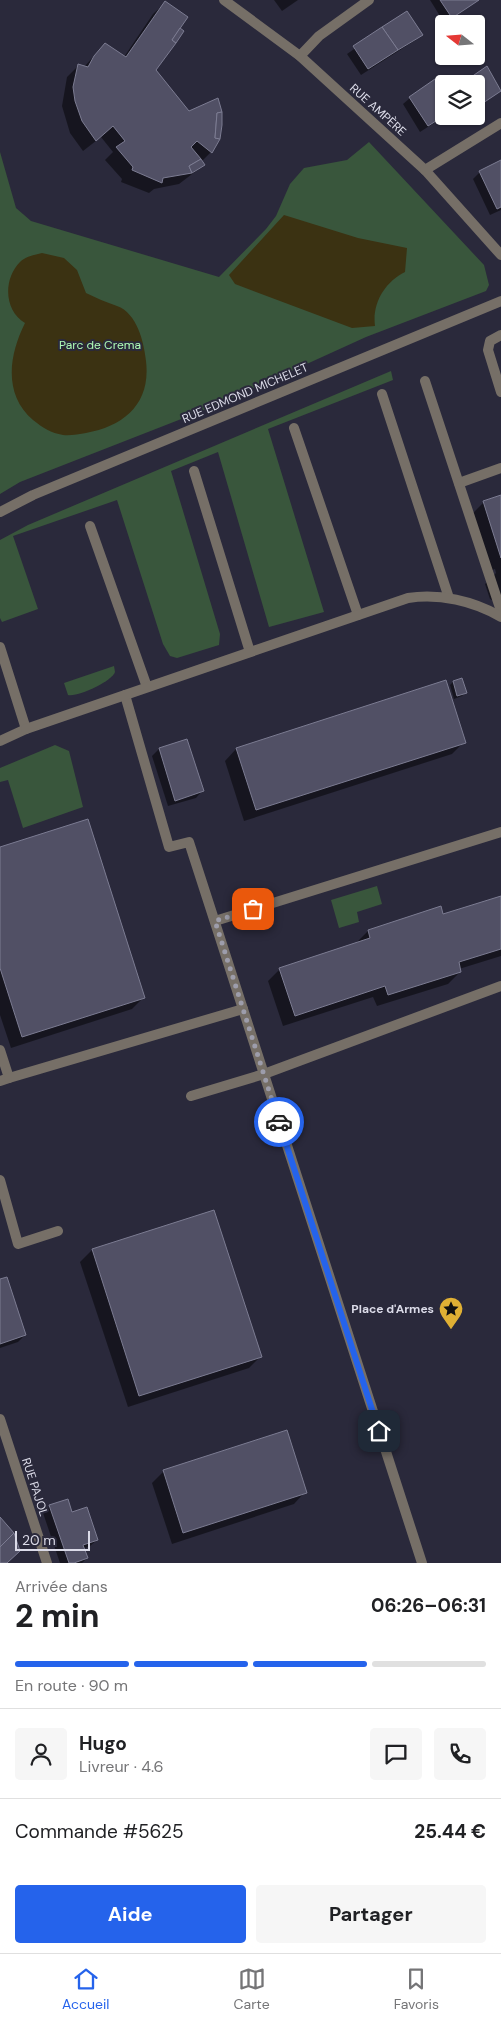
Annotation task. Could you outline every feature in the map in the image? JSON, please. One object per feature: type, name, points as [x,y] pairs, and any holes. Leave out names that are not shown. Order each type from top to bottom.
[{"type":"street","name":"RUE AMPÈRE","points":[[224,0],[300,56],[425,170],[501,255]]},
{"type":"street","points":[[300,56],[319,36],[369,0]]},
{"type":"street","points":[[425,170],[501,123]]},
{"type":"street","name":"RUE EDMOND MICHELET","points":[[0,512],[51,488],[501,301]]},
{"type":"street","points":[[501,335],[490,341],[488,350],[501,392]]},
{"type":"street","points":[[424,381],[501,612]]},
{"type":"street","points":[[382,394],[449,598]]},
{"type":"street","points":[[294,428],[358,615]]},
{"type":"street","points":[[459,483],[501,468]]},
{"type":"street","points":[[194,471],[250,652]]},
{"type":"street","points":[[90,526],[147,688]]},
{"type":"street","points":[[0,741],[26,729],[408,598],[421,596],[449,598],[478,606],[501,617]]},
{"type":"street","points":[[0,647],[26,729]]},
{"type":"street","points":[[125,695],[169,847],[189,842],[422,1563]]},
{"type":"street","points":[[215,921],[501,832]]},
{"type":"street","points":[[191,1096],[264,1074],[501,986]]},
{"type":"street","points":[[0,1050],[4,1080],[243,1009]]},
{"type":"street","points":[[0,1180],[18,1244],[58,1231]]},
{"type":"street","name":"RUE PAJOL","points":[[0,1419],[47,1563]]},
{"type":"green space","name":"Parc de Crema","points":[[369,142],[484,265],[489,285],[486,291],[366,337],[212,407],[20,482],[0,494],[0,152],[16,208],[31,221],[219,277],[266,229],[276,216],[290,184],[304,168],[347,160]]},
{"type":"green space","points":[[391,371],[393,380],[268,429],[324,612],[269,627],[218,452],[171,471],[220,634],[219,645],[177,658],[170,656],[163,644],[117,500],[13,536],[38,609],[2,622],[0,618],[0,540],[28,525]]},
{"type":"green space","points":[[114,666],[115,672],[113,676],[102,684],[80,694],[68,695],[64,683]]},
{"type":"green space","points":[[55,745],[69,751],[83,807],[23,828],[8,780],[0,782],[0,768]]},
{"type":"green space","points":[[377,886],[382,904],[357,912],[359,922],[339,928],[331,900]]},
{"type":"sand","points":[[284,215],[358,238],[407,248],[405,272],[391,281],[381,294],[376,309],[375,326],[352,328],[235,284],[229,275]]},
{"type":"sand","points":[[42,253],[64,258],[77,270],[86,293],[124,310],[134,321],[141,337],[146,361],[144,389],[132,410],[113,425],[100,430],[63,435],[44,428],[23,410],[13,386],[12,374],[15,348],[25,323],[13,311],[8,294],[9,286],[14,269],[22,260]]},
{"type":"building","points":[[440,0],[479,0],[456,15],[450,15]]},
{"type":"building","points":[[165,1],[188,17],[172,40],[176,43],[156,70],[189,111],[218,98],[222,112],[217,113],[215,138],[220,139],[212,153],[197,141],[191,147],[201,159],[189,166],[192,173],[163,178],[162,183],[132,170],[133,167],[116,147],[125,141],[113,126],[96,141],[82,121],[75,101],[73,87],[78,64],[88,67],[105,43],[126,57]]},
{"type":"building","points":[[407,11],[423,35],[398,50],[382,27]]},
{"type":"building","points":[[382,27],[398,50],[368,69],[353,46]]},
{"type":"building","points":[[180,28],[184,31],[176,43],[172,40]]},
{"type":"building","points":[[487,66],[501,91],[485,102],[485,75],[474,75]]},
{"type":"building","points":[[435,79],[435,122],[428,126],[409,97]]},
{"type":"building","points":[[222,112],[220,139],[215,138],[217,113]]},
{"type":"building","points":[[201,159],[205,165],[192,173],[189,166]]},
{"type":"building","points":[[501,160],[501,207],[497,209],[479,171]]},
{"type":"building","points":[[501,495],[501,558],[483,501]]},
{"type":"building","points":[[462,678],[467,693],[457,696],[453,681]]},
{"type":"building","points":[[446,680],[466,743],[256,810],[236,748]]},
{"type":"building","points":[[187,739],[204,791],[175,801],[159,748]]},
{"type":"building","points":[[88,819],[145,998],[22,1037],[0,968],[0,847]]},
{"type":"building","points":[[501,896],[501,949],[459,962],[461,972],[388,995],[385,986],[295,1016],[279,968],[370,938],[368,930],[441,906],[443,914]]},
{"type":"building","points":[[214,1210],[262,1357],[139,1396],[92,1249]]},
{"type":"building","points":[[7,1277],[26,1335],[0,1344],[0,1279]]},
{"type":"building","points":[[287,1430],[307,1493],[183,1533],[163,1470]]},
{"type":"building","points":[[68,1499],[72,1512],[87,1507],[98,1540],[83,1545],[88,1558],[74,1563],[69,1563],[49,1505]]},
{"type":"building","points":[[0,1517],[14,1533],[0,1547]]},
{"type":"building","points":[[14,1533],[20,1551],[7,1563],[0,1563],[0,1547]]},
{"type":"way so far","points":[[253,909],[215,921],[279,1122]]},
{"type":"place","name":"Place d'Armes","points":[[451,1330]]},
{"type":"route","points":[[279,1122],[379,1431]]}]
